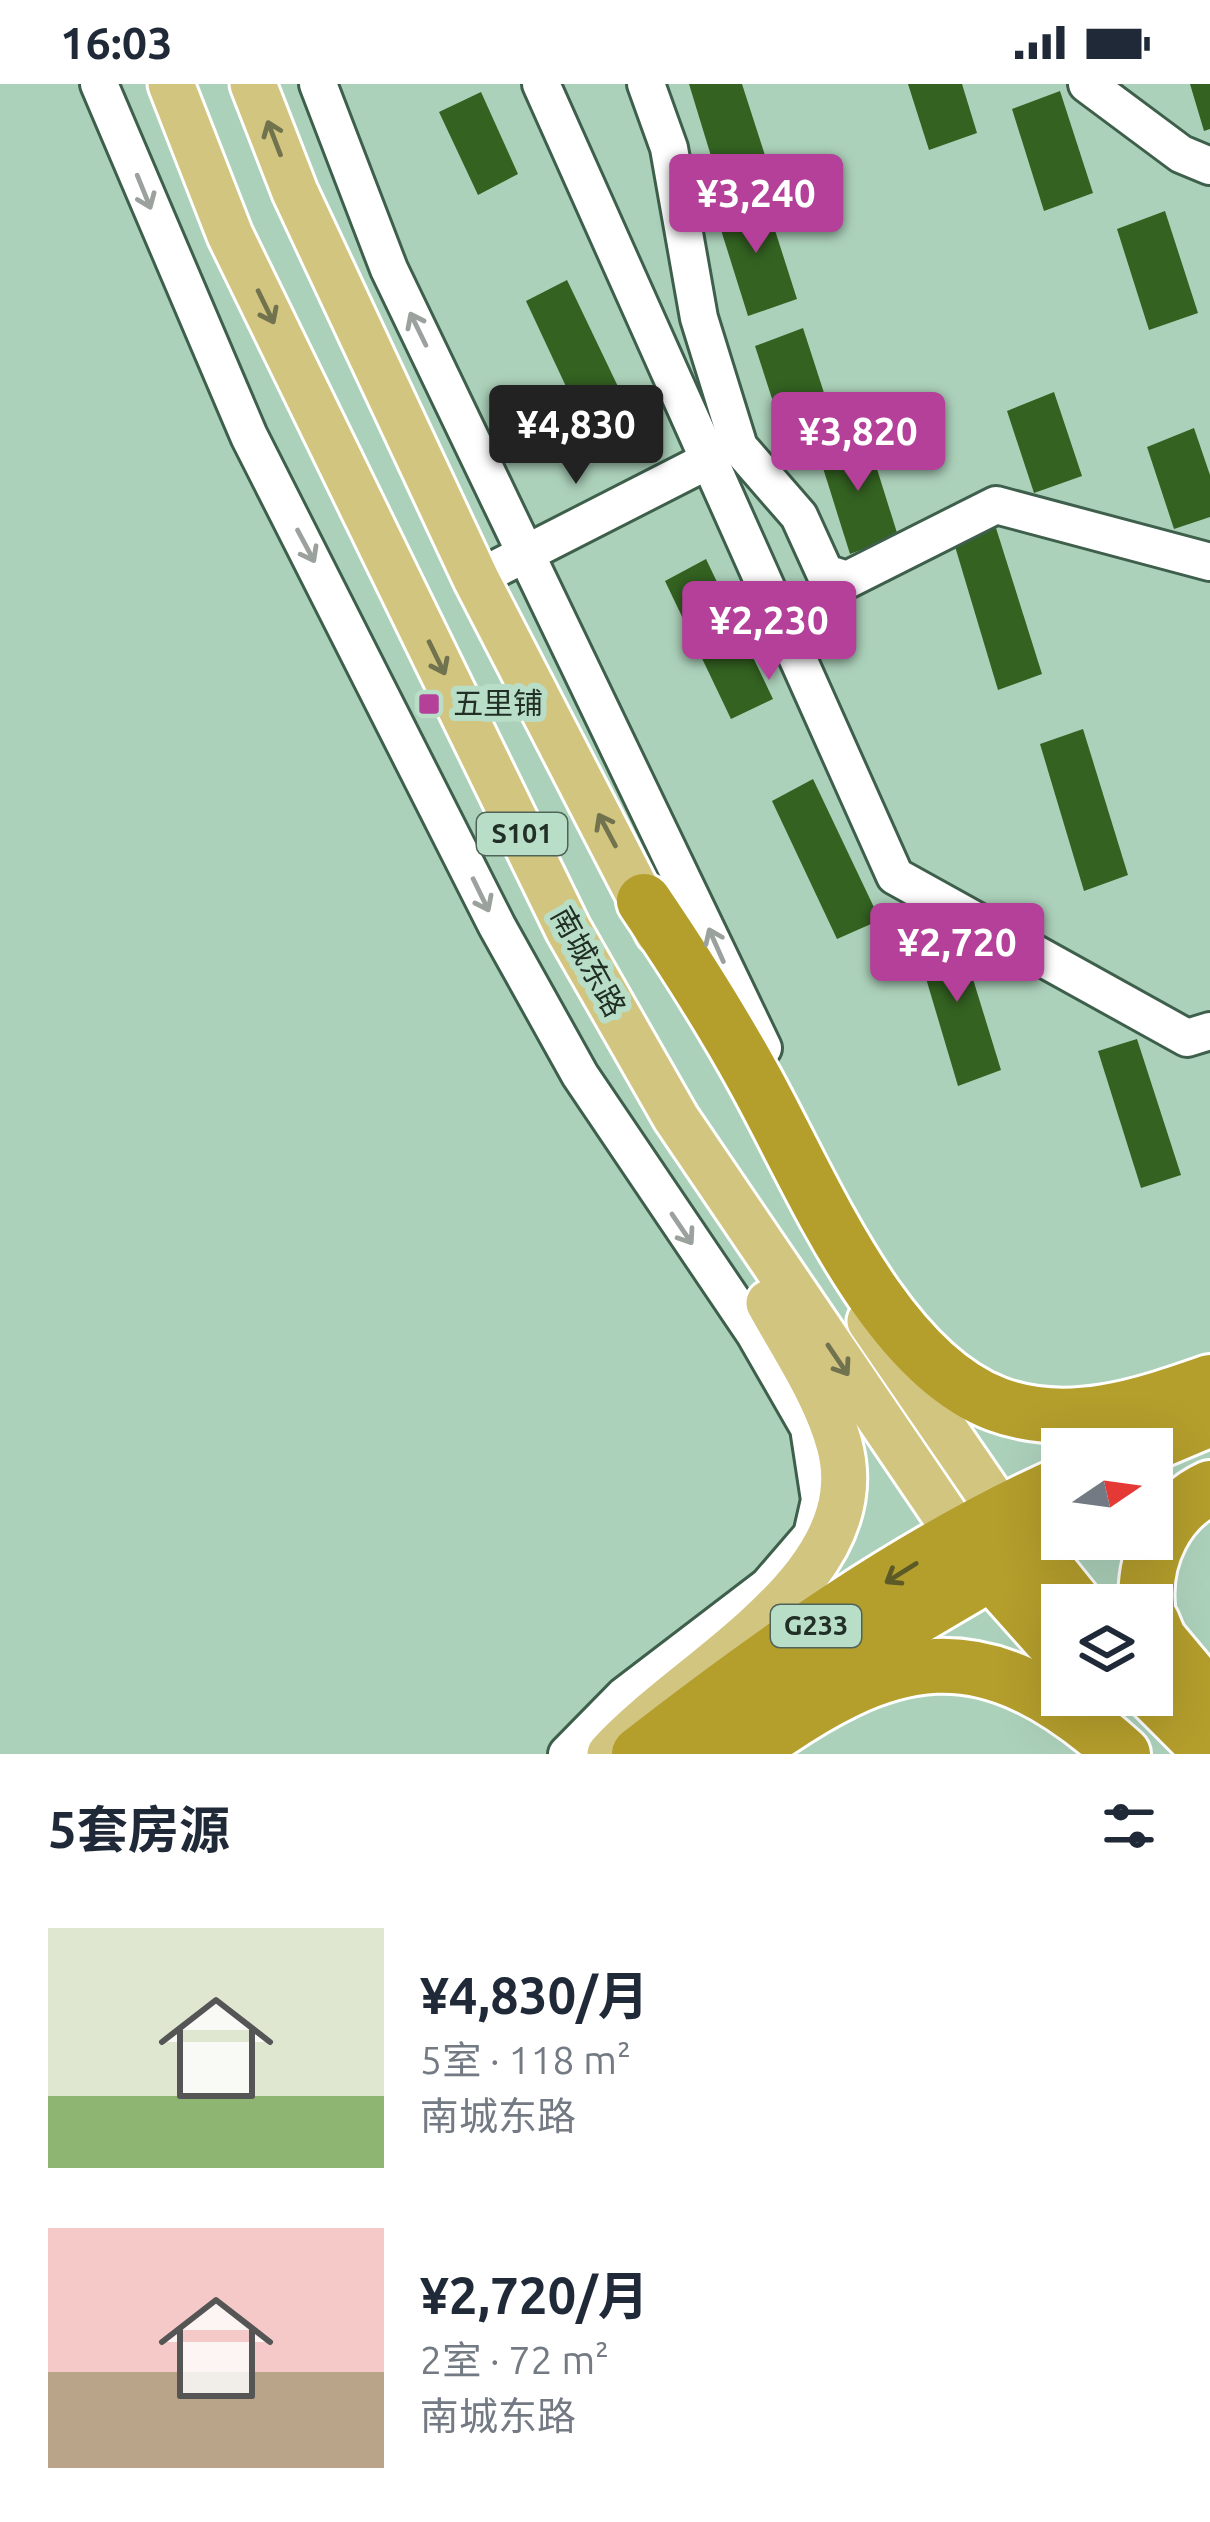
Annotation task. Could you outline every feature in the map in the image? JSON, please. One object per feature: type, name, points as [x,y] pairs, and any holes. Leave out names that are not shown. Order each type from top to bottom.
[{"type":"highway","points":[[644,901],[706,991],[856,1263],[927,1359],[966,1390],[1001,1406],[1042,1414],[1119,1410],[1210,1382]]},
{"type":"highway","points":[[1173,1435],[1210,1419]]},
{"type":"highway","points":[[1173,1481],[1210,1465]]},
{"type":"highway","points":[[1145,1584],[1159,1537],[1189,1497],[1210,1488]]},
{"type":"highway","points":[[705,1754],[1008,1539],[1041,1505]]},
{"type":"highway","points":[[1008,1539],[1054,1584]]},
{"type":"highway","points":[[1008,1539],[1041,1608]]},
{"type":"highway","name":"G233","points":[[640,1754],[756,1663],[1008,1539]]},
{"type":"highway","points":[[1173,1656],[1210,1700]]},
{"type":"highway","name":"G233","points":[[745,1754],[845,1690],[886,1672],[934,1665],[980,1667],[1020,1679],[1054,1696],[1123,1754]]},
{"type":"highway","points":[[1173,1714],[1210,1751]]},
{"type":"highway","points":[[1120,1716],[1155,1754]]},
{"type":"main road","name":"南城东路","points":[[170,84],[230,236],[568,928],[676,1118],[1008,1539]]},
{"type":"main road","name":"S101","points":[[253,84],[295,192],[476,579],[644,901],[764,1148],[1008,1539]]},
{"type":"main road","points":[[610,1754],[634,1727],[810,1577],[841,1516],[845,1483],[839,1443],[821,1402],[709,1196],[676,1118]]},
{"type":"street","points":[[99,84],[249,436],[497,926],[580,1075],[755,1334],[809,1428],[820,1499],[812,1535],[768,1586],[624,1696],[567,1754]]},
{"type":"street","points":[[318,84],[389,269],[760,1041],[850,1212],[938,1341],[1006,1381],[1094,1394],[1210,1353]]},
{"type":"street","points":[[541,84],[895,876],[1187,1039],[1210,1031]]},
{"type":"street","points":[[646,84],[669,148],[699,318],[739,446],[799,516],[825,573],[847,580],[996,505],[1210,562]]},
{"type":"street","points":[[1087,84],[1181,154],[1210,166]]},
{"type":"street","points":[[658,344],[699,318]]},
{"type":"street","points":[[476,579],[709,460]]},
{"type":"street","points":[[1210,1516],[1195,1526],[1179,1551],[1172,1592],[1182,1636],[1210,1670]]},
{"type":"street","points":[[790,1754],[849,1714],[930,1689],[966,1691],[1009,1702],[1052,1724],[1088,1754]]},
{"type":"building","points":[[689,84],[742,84],[771,174],[722,192]]},
{"type":"building","points":[[908,84],[962,84],[977,133],[929,150]]},
{"type":"building","points":[[1190,84],[1210,84],[1210,129],[1204,131]]},
{"type":"building","points":[[1060,91],[1093,193],[1044,211],[1012,109]]},
{"type":"building","points":[[481,92],[518,174],[478,195],[439,112]]},
{"type":"building","points":[[764,196],[797,299],[748,316],[716,214]]},
{"type":"building","points":[[1165,211],[1198,313],[1149,330],[1117,229]]},
{"type":"building","points":[[567,280],[634,420],[591,440],[526,301]]},
{"type":"building","points":[[803,328],[836,430],[788,448],[755,346]]},
{"type":"building","points":[[1054,392],[1082,476],[1034,493],[1007,411]]},
{"type":"building","points":[[1194,428],[1210,475],[1210,517],[1174,529],[1147,447]]},
{"type":"building","points":[[866,434],[898,536],[850,554],[818,452]]},
{"type":"building","points":[[996,528],[1042,674],[998,690],[954,543]]},
{"type":"building","points":[[706,559],[773,699],[731,719],[665,581]]},
{"type":"building","points":[[1083,729],[1128,875],[1084,891],[1040,744]]},
{"type":"building","points":[[813,779],[880,920],[837,939],[772,801]]},
{"type":"building","points":[[956,924],[1001,1070],[958,1086],[914,938]]},
{"type":"building","points":[[1137,1039],[1181,1175],[1141,1188],[1098,1051]]},
{"type":"place","name":"五里铺","points":[[429,704]]}]
